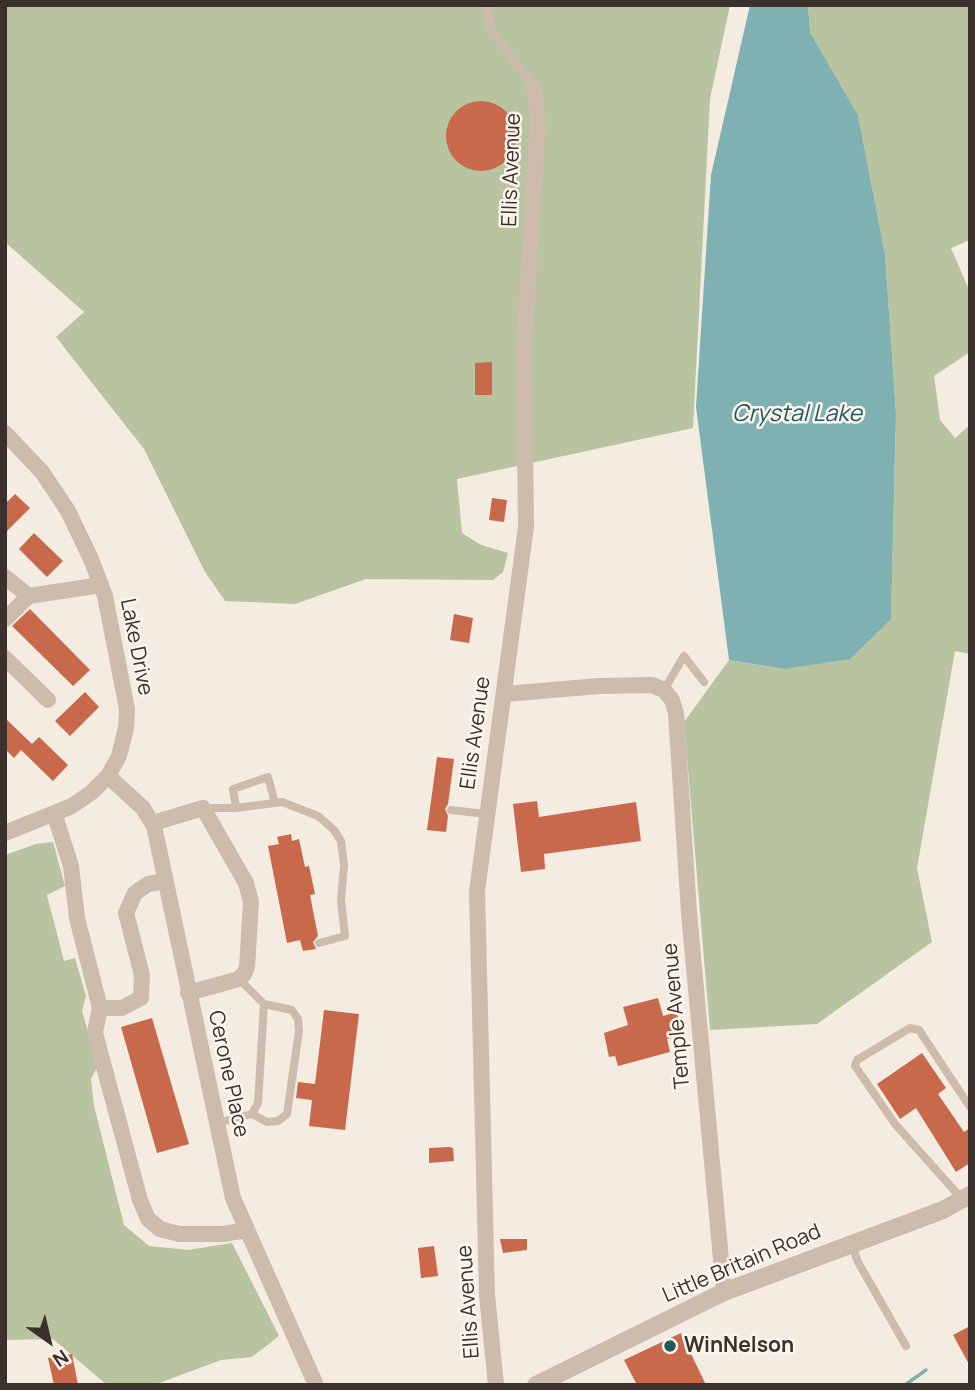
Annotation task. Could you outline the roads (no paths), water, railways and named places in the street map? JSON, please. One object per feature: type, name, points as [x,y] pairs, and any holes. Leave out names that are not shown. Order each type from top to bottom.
[{"type":"street","name":"Ellis Avenue","points":[[496,1385],[487,1294],[477,891],[526,527],[524,349],[538,119],[534,88]]},
{"type":"street","name":"Lake Drive","points":[[5,433],[42,472],[68,511],[101,585],[127,709],[126,728],[119,756],[108,776],[92,792],[54,813],[5,833]]},
{"type":"street","points":[[5,578],[29,596]]},
{"type":"street","points":[[5,620],[29,596],[101,585]]},
{"type":"street","points":[[5,658],[48,700]]},
{"type":"street","points":[[505,694],[599,686],[652,685],[664,690]]},
{"type":"street","name":"Temple Avenue","points":[[664,690],[672,700],[676,713],[689,913],[724,1292]]},
{"type":"street","name":"Cerone Place","points":[[108,776],[143,808],[153,823],[233,1198],[316,1385]]},
{"type":"street","points":[[153,823],[203,808],[246,883],[251,902],[247,967],[239,979],[188,993]]},
{"type":"street","points":[[54,813],[71,866],[77,918],[100,1008],[95,1032],[140,1200],[148,1219],[160,1229],[179,1234],[223,1234],[246,1230]]},
{"type":"street","points":[[100,1008],[122,1007],[141,998],[144,985],[126,913],[128,902],[148,884],[165,881]]},
{"type":"street","name":"Little Britain Road","points":[[536,1385],[724,1292],[943,1210],[966,1197]]},
{"type":"lane","points":[[487,5],[491,30],[534,88]]},
{"type":"lane","points":[[664,690],[684,656],[704,682]]},
{"type":"lane","points":[[236,808],[233,789],[268,777],[275,803]]},
{"type":"lane","points":[[203,808],[236,808],[275,803],[300,807],[318,816],[334,830],[341,841],[345,936],[319,943]]},
{"type":"lane","points":[[451,810],[486,814]]},
{"type":"lane","points":[[217,1123],[252,1114],[267,1122],[278,1121],[287,1114],[299,1031],[298,1018],[292,1010],[264,1004],[239,979]]},
{"type":"lane","points":[[252,1114],[258,1104],[264,1004]]},
{"type":"lane","points":[[966,1197],[895,1124],[855,1066],[857,1060],[910,1028],[919,1030],[970,1107]]},
{"type":"lane","points":[[851,1243],[858,1262],[906,1346]]},
{"type":"water","name":"Crystal Lake","points":[[750,5],[808,5],[810,32],[858,115],[885,254],[896,413],[891,619],[850,659],[784,669],[729,660],[696,407],[711,175]]},
{"type":"waterway","points":[[905,1385],[926,1370]]},
{"type":"place","name":"WinNelson","points":[[670,1346]]}]
